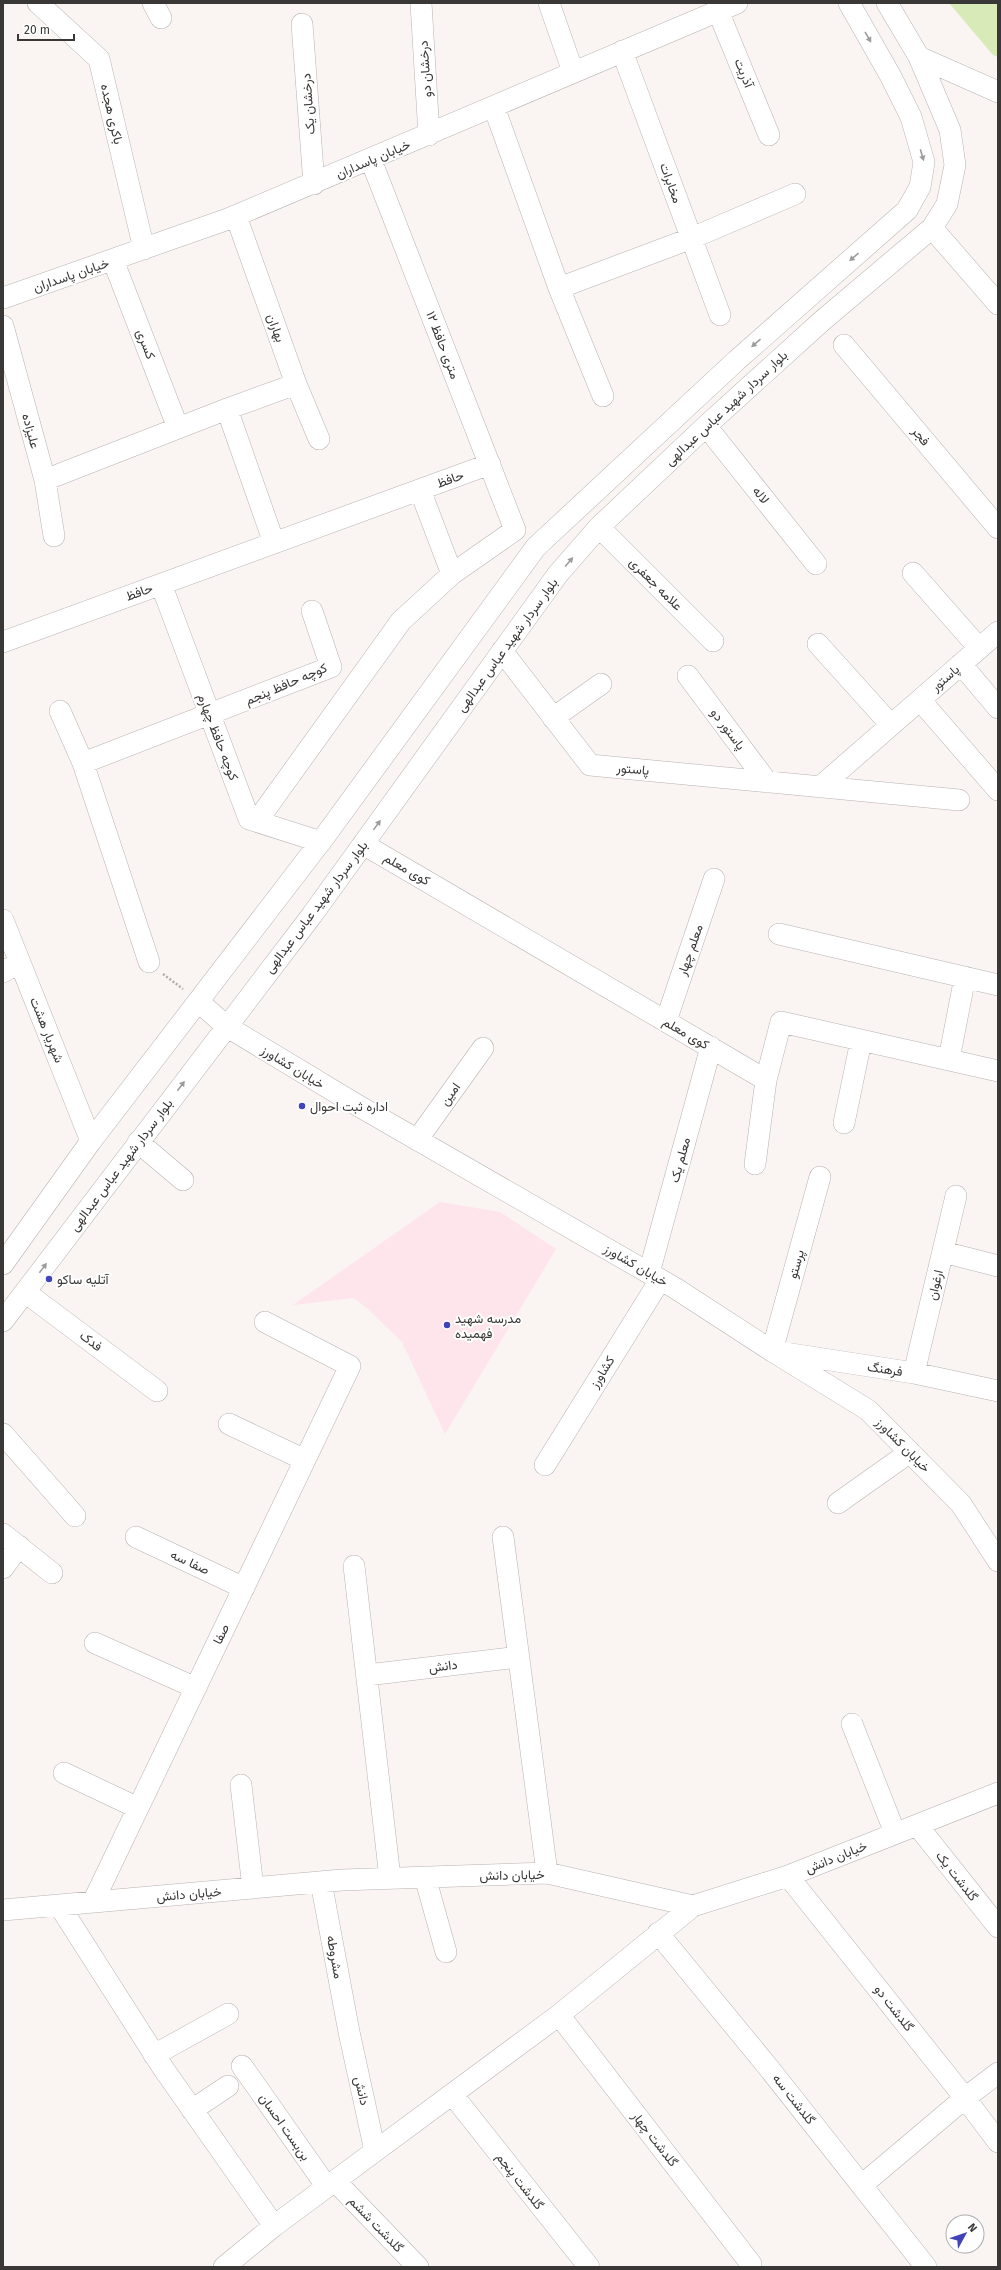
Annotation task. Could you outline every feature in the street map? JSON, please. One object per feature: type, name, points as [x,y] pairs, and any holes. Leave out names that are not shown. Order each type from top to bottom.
[{"type":"street","name":"باکری هجده","points":[[38,3],[98,59],[144,249]]},
{"type":"street","name":"درخشان دو","points":[[421,3],[429,135]]},
{"type":"street","points":[[549,3],[573,72]]},
{"type":"street","name":"بلوار سردار شهید عباس عبدالهی","points":[[3,1264],[91,1140],[321,842],[536,547],[737,360],[907,210],[920,187],[924,162],[911,117],[890,75],[849,3]]},
{"type":"street","name":"بلوار سردار شهید عباس عبدالهی","points":[[3,1321],[226,1026],[312,915],[558,574],[599,527],[706,426],[823,320],[932,228],[947,204],[955,165],[950,130],[919,57],[887,3]]},
{"type":"street","name":"خیابان پاسداران","points":[[3,298],[236,216],[371,160],[622,51],[728,7]]},
{"type":"street","name":"آذریت","points":[[728,7],[769,135]]},
{"type":"street","name":"درخشان یک","points":[[302,24],[314,184]]},
{"type":"street","name":"مخابرات","points":[[622,51],[720,315]]},
{"type":"street","points":[[919,57],[998,92]]},
{"type":"street","points":[[494,107],[559,288],[603,396]]},
{"type":"street","name":"۱۲ متری حافظ","points":[[371,160],[515,530],[452,574]]},
{"type":"street","points":[[559,288],[692,238],[796,194]]},
{"type":"street","name":"بهاران","points":[[236,216],[296,384],[319,439]]},
{"type":"street","points":[[932,228],[998,304]]},
{"type":"street","name":"کسری","points":[[113,260],[178,428]]},
{"type":"street","name":"علیزاده","points":[[3,326],[45,480],[54,536]]},
{"type":"street","name":"فجر","points":[[844,345],[998,528]]},
{"type":"street","points":[[45,480],[227,409],[296,384]]},
{"type":"street","points":[[227,409],[274,543]]},
{"type":"street","name":"لاله","points":[[706,426],[816,564]]},
{"type":"street","name":"حافظ","points":[[3,642],[490,464]]},
{"type":"street","points":[[257,821],[401,621],[452,574],[420,490]]},
{"type":"street","name":"علامه جعفری","points":[[599,527],[713,641]]},
{"type":"street","points":[[913,573],[979,648]]},
{"type":"street","name":"کوچه حافظ چهارم","points":[[161,584],[249,819],[321,842]]},
{"type":"street","name":"کوچه حافظ پنجم","points":[[210,716],[331,667],[312,611]]},
{"type":"street","name":"پاستور","points":[[820,786],[998,632]]},
{"type":"street","points":[[818,644],[891,725]]},
{"type":"street","name":"پاستور","points":[[502,651],[590,765],[959,800]]},
{"type":"street","points":[[961,664],[998,708]]},
{"type":"street","name":"پاستور دو","points":[[688,676],[767,782]]},
{"type":"street","points":[[553,718],[601,684]]},
{"type":"street","points":[[920,700],[998,790]]},
{"type":"street","points":[[60,711],[83,763],[149,962]]},
{"type":"street","points":[[83,763],[210,716]]},
{"type":"street","name":"کوی معلم","points":[[363,844],[766,1080]]},
{"type":"street","name":"معلم چهار","points":[[666,1021],[714,879]]},
{"type":"street","name":"شهریار هشت","points":[[3,920],[11,967],[91,1140]]},
{"type":"street","points":[[779,934],[998,985]]},
{"type":"street","points":[[949,1059],[964,977]]},
{"type":"street","name":"خیابان کشاورز","points":[[198,1001],[226,1026],[417,1140],[697,1302],[772,1351],[868,1410],[961,1504],[998,1561]]},
{"type":"street","points":[[755,1164],[766,1080],[781,1022],[998,1071]]},
{"type":"street","points":[[844,1123],[861,1041]]},
{"type":"street","name":"معلم یک","points":[[654,1277],[711,1047]]},
{"type":"street","name":"امین","points":[[417,1140],[483,1048]]},
{"type":"street","points":[[138,1142],[183,1180]]},
{"type":"street","name":"پرستو","points":[[772,1351],[820,1177]]},
{"type":"street","name":"ارغوان","points":[[914,1373],[956,1196]]},
{"type":"street","points":[[943,1252],[998,1266]]},
{"type":"street","name":"کشاورز","points":[[545,1465],[654,1277]]},
{"type":"street","name":"فدک","points":[[25,1292],[157,1391]]},
{"type":"street","name":"صفا","points":[[93,1902],[350,1366],[265,1322]]},
{"type":"street","name":"فرهنگ","points":[[772,1351],[914,1373],[998,1391]]},
{"type":"street","points":[[229,1424],[305,1460]]},
{"type":"street","points":[[3,1434],[75,1516]]},
{"type":"street","points":[[838,1503],[910,1452]]},
{"type":"street","points":[[503,1536],[547,1873]]},
{"type":"street","name":"صفا سه","points":[[136,1537],[244,1588]]},
{"type":"street","points":[[3,1568],[11,1540],[52,1573]]},
{"type":"street","points":[[354,1566],[390,1878]]},
{"type":"street","points":[[95,1642],[196,1688]]},
{"type":"street","name":"دانش","points":[[367,1675],[518,1657]]},
{"type":"street","points":[[852,1724],[896,1833]]},
{"type":"street","points":[[64,1773],[138,1808]]},
{"type":"street","points":[[241,1785],[253,1888]]},
{"type":"street","name":"خیابان دانش","points":[[3,1910],[321,1882],[390,1878],[547,1873],[693,1906],[788,1876],[998,1793]]},
{"type":"street","name":"گلدشت یک","points":[[917,1825],[998,1927]]},
{"type":"street","name":"گلدشت دو","points":[[788,1876],[965,2098],[998,2142]]},
{"type":"street","points":[[425,1877],[446,1952]]},
{"type":"street","name":"مشروطه","points":[[321,1882],[349,2032]]},
{"type":"street","points":[[59,1905],[154,2055],[274,2226]]},
{"type":"street","points":[[224,2267],[274,2226],[559,2015],[693,1906]]},
{"type":"street","name":"گلدشت سه","points":[[658,1933],[768,2066],[926,2267]]},
{"type":"street","points":[[154,2055],[228,2014]]},
{"type":"street","name":"گلدشت چهار","points":[[559,2015],[751,2264]]},
{"type":"street","name":"دانش","points":[[349,2032],[375,2151]]},
{"type":"street","name":"بن‌بست احسان","points":[[242,2066],[331,2184]]},
{"type":"street","points":[[862,2185],[998,2072]]},
{"type":"street","points":[[192,2110],[228,2086]]},
{"type":"street","name":"گلدشت پنجم","points":[[452,2094],[589,2267]]},
{"type":"street","name":"گلدشت ششم","points":[[331,2184],[418,2267]]},
{"type":"path","points":[[149,962],[198,1001]]},
{"type":"shaded area","name":"مدرسه شهید فهمیده","points":[[440,1202],[500,1212],[556,1249],[445,1434],[402,1342],[368,1309],[354,1298],[293,1305]]},
{"type":"green space","points":[[949,3],[998,3],[998,57],[993,55]]},
{"type":"place","name":"اداره ثبت احوال","points":[[302,1106]]},
{"type":"place","name":"آتلیه ساکو","points":[[49,1279]]},
{"type":"place","name":"مدرسه شهید فهمیده","points":[[447,1325]]}]
